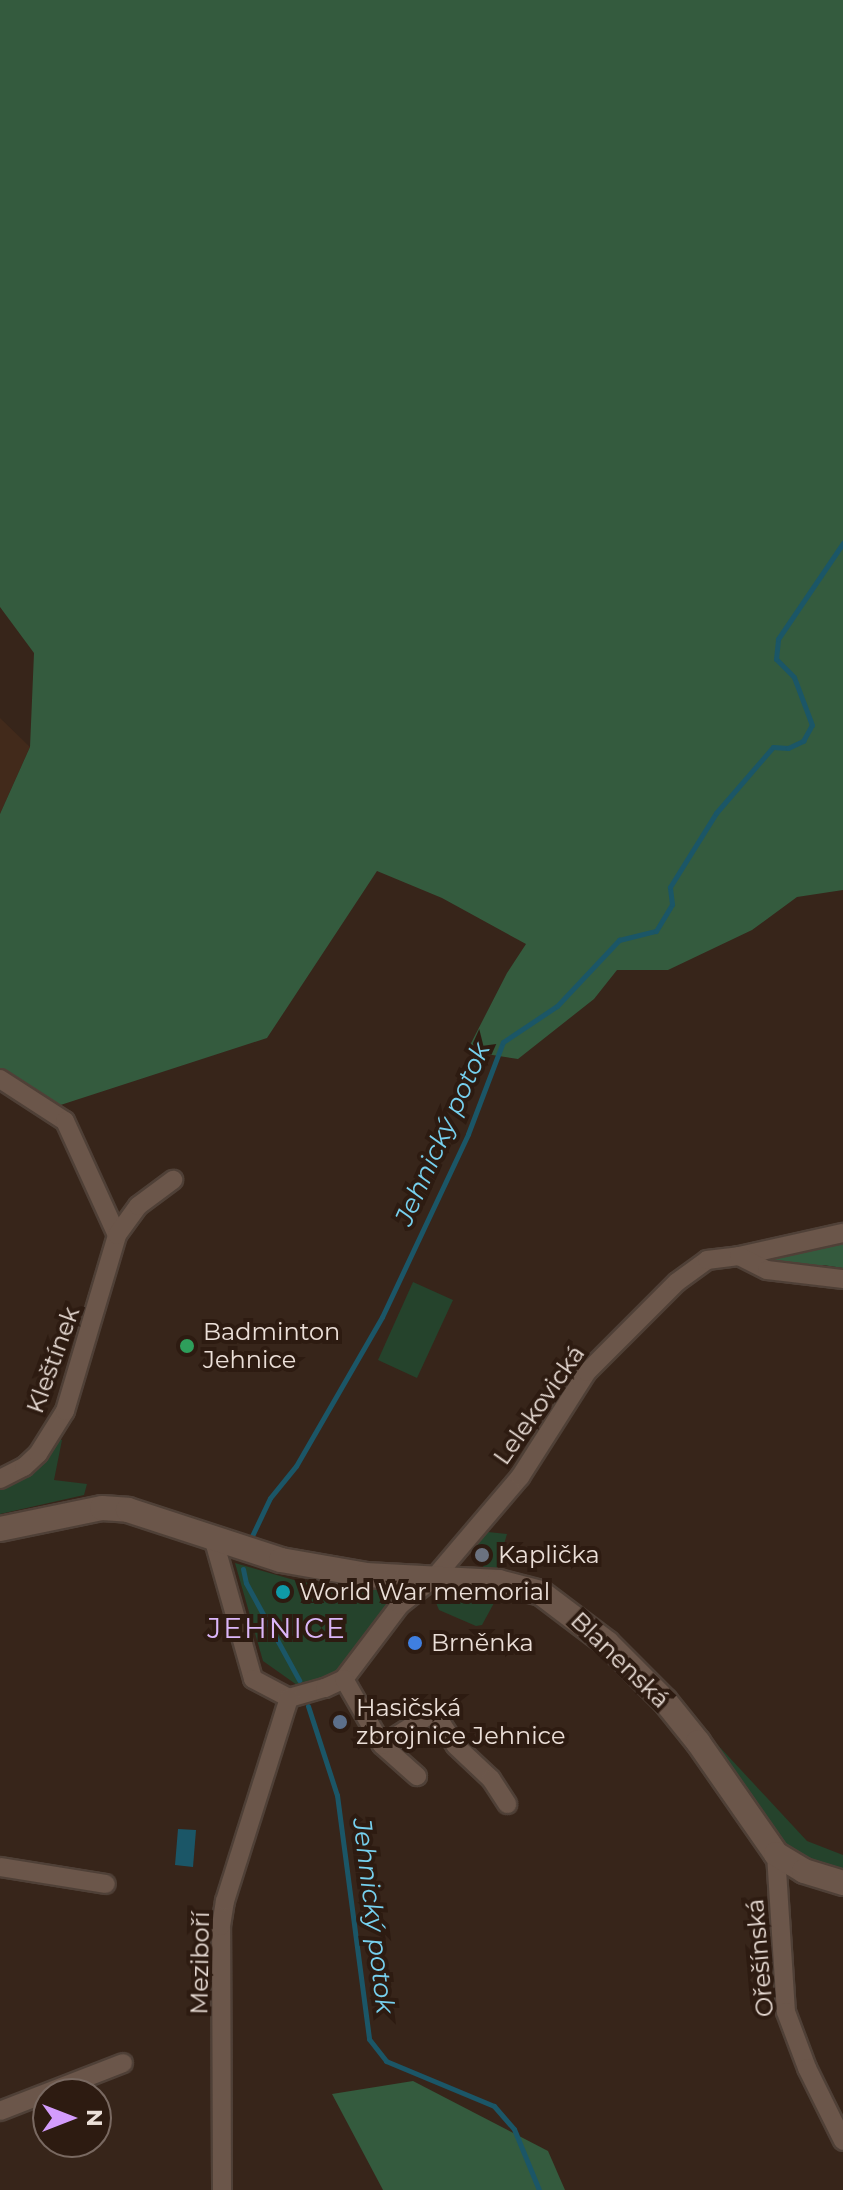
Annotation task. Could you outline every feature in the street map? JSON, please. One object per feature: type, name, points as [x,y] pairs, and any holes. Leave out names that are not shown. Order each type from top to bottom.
[{"type":"street","points":[[0,1079],[65,1121],[117,1235]]},
{"type":"street","name":"Kleštínek","points":[[0,1479],[24,1467],[38,1454],[65,1411],[117,1235],[138,1206],[173,1180]]},
{"type":"street","name":"Lelekovická","points":[[344,1679],[400,1605],[434,1578],[520,1477],[574,1390],[609,1349],[693,1269],[707,1260],[843,1233]]},
{"type":"street","points":[[739,1256],[767,1270],[843,1279]]},
{"type":"street","name":"Blanenská","points":[[0,1529],[102,1508],[128,1510],[214,1541],[281,1560],[366,1575],[515,1584],[541,1593],[566,1608],[607,1643],[665,1701],[715,1764],[776,1854],[804,1871],[843,1883]]},
{"type":"street","points":[[214,1541],[253,1679],[289,1698],[344,1679],[382,1745],[417,1776]]},
{"type":"street","name":"Meziboří","points":[[222,2190],[221,1926],[225,1901],[289,1698]]},
{"type":"street","points":[[382,1745],[434,1712],[456,1746],[491,1779],[507,1804]]},
{"type":"street","name":"Ořešínská","points":[[776,1854],[786,2012],[807,2068],[843,2141]]},
{"type":"street","points":[[0,1867],[106,1884]]},
{"type":"street","points":[[0,2111],[123,2063]]},
{"type":"shaded area","points":[[0,718],[30,747],[0,814]]},
{"type":"green space","points":[[0,0],[843,0],[843,890],[797,897],[752,930],[668,970],[617,970],[594,999],[518,1059],[467,1051],[507,973],[526,944],[442,898],[377,871],[267,1038],[39,1112],[0,1086],[0,814],[30,747],[34,653],[0,607]]},
{"type":"green space","points":[[843,1242],[843,1268],[823,1265],[815,1272],[763,1261]]},
{"type":"green space","points":[[413,1282],[453,1300],[417,1378],[378,1360]]},
{"type":"green space","points":[[57,1438],[62,1440],[54,1480],[87,1484],[84,1495],[0,1514],[0,1487]]},
{"type":"green space","points":[[488,1532],[507,1534],[497,1568],[483,1567],[488,1552],[469,1552]]},
{"type":"green space","points":[[235,1563],[301,1582],[392,1591],[392,1603],[355,1657],[331,1675],[297,1685],[263,1661]]},
{"type":"green space","points":[[446,1593],[489,1596],[494,1603],[482,1625],[476,1626],[439,1610],[434,1598]]},
{"type":"green space","points":[[715,1742],[807,1841],[843,1855],[843,1872],[800,1856],[779,1839]]},
{"type":"green space","points":[[413,2081],[548,2151],[565,2190],[383,2190],[332,2094]]},
{"type":"water","points":[[178,1829],[196,1830],[193,1867],[175,1865]]},
{"type":"waterway","name":"Jehnický potok","points":[[251,1538],[270,1498],[296,1466],[382,1317],[468,1134],[503,1042],[557,1006],[619,940],[656,931],[672,904],[670,887],[716,813],[773,747],[788,748],[803,741],[812,725],[794,677],[776,659],[778,639],[843,543]]},
{"type":"waterway","name":"Jehnický potok","points":[[243,1569],[246,1583],[299,1680]]},
{"type":"waterway","name":"Jehnický potok","points":[[308,1706],[337,1795],[369,2039],[386,2061],[494,2106],[514,2129],[539,2190]]},
{"type":"place","name":"Badminton Jehnice","points":[[187,1346]]},
{"type":"place","name":"Kaplička","points":[[482,1555]]},
{"type":"place","name":"World War memorial","points":[[283,1592]]},
{"type":"place","name":"Brněnka","points":[[415,1643]]},
{"type":"place","name":"Hasičská zbrojnice Jehnice","points":[[340,1722]]},
{"type":"district","name":"JEHNICE","points":[[277,1628]]}]
